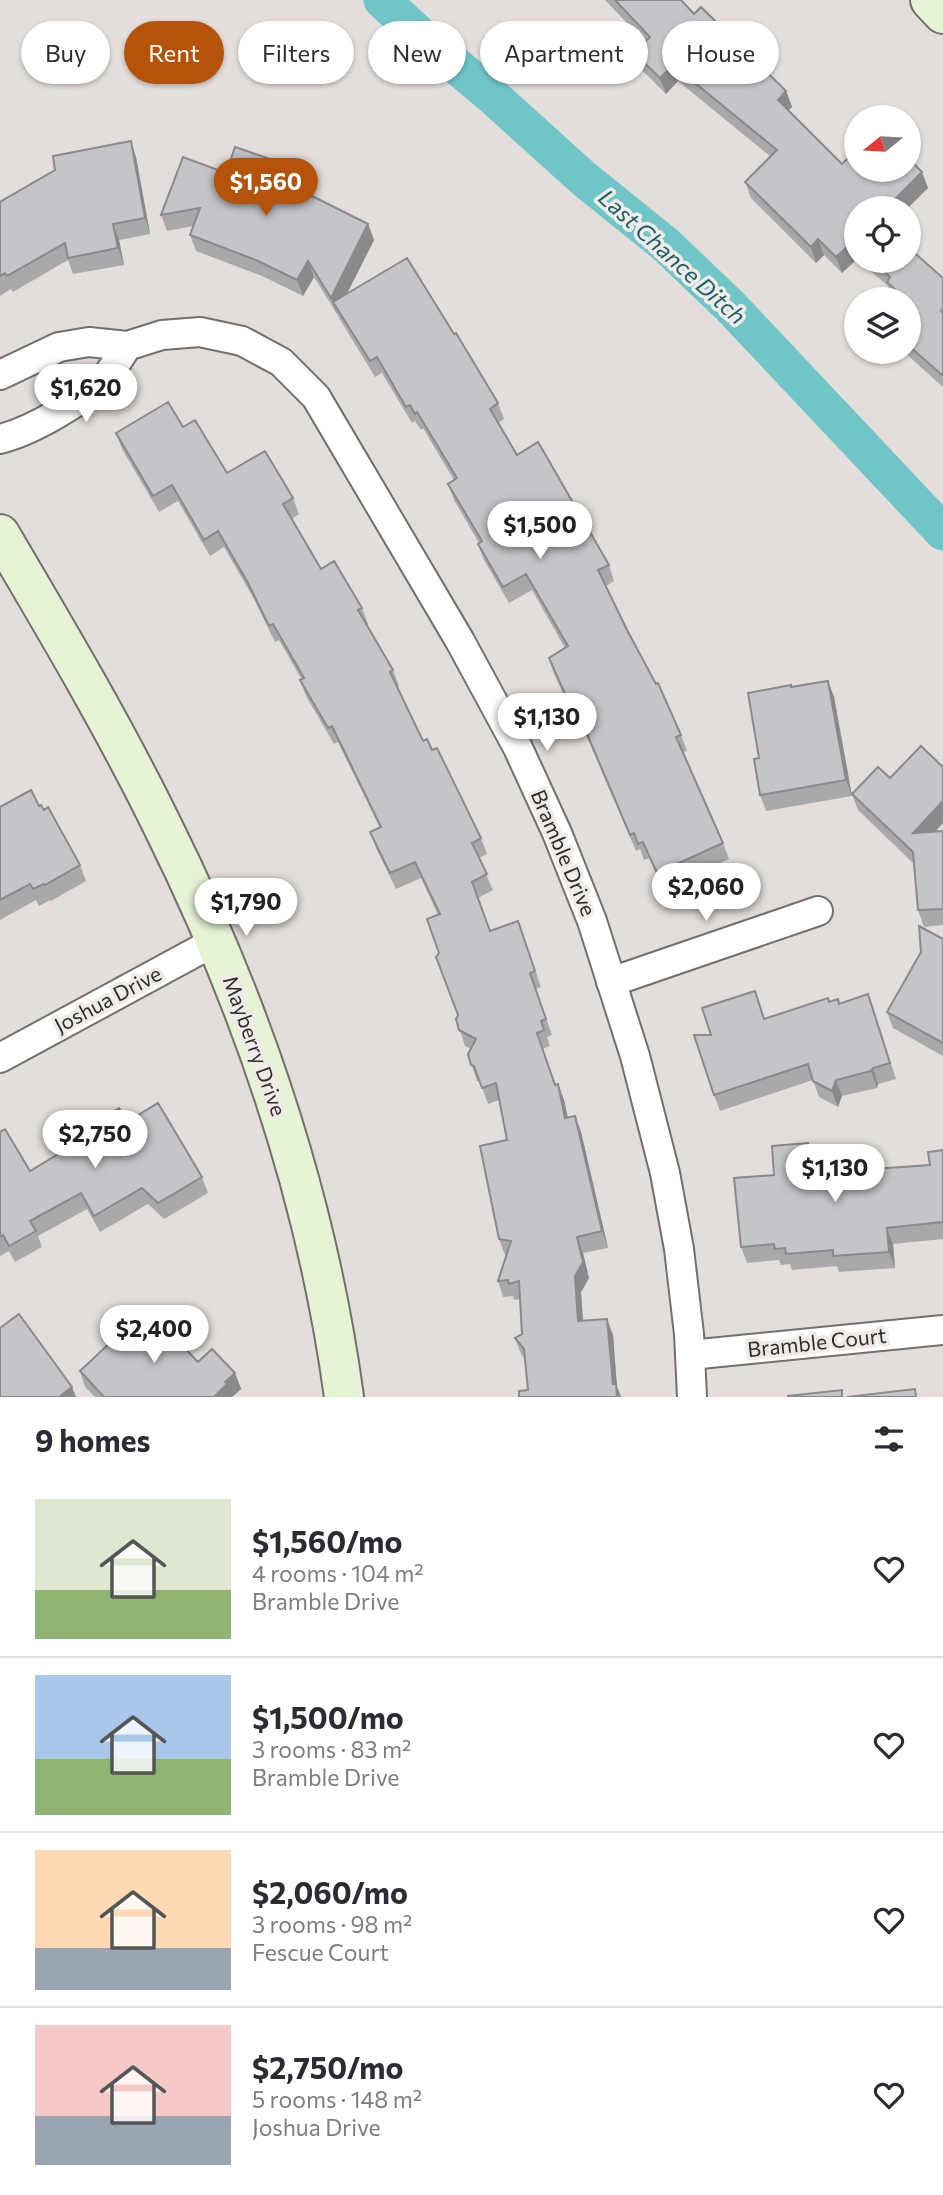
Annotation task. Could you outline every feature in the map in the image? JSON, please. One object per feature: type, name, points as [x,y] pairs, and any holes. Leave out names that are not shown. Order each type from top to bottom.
[{"type":"main road","points":[[930,0],[943,14]]},
{"type":"main road","name":"Mayberry Drive","points":[[0,534],[104,715],[163,825],[216,941],[255,1040],[292,1154],[318,1249],[344,1397]]},
{"type":"street","name":"Bramble Drive","points":[[0,375],[60,346],[89,342],[127,346],[162,335],[200,332],[242,341],[281,362],[316,397],[460,641],[518,748],[592,921],[635,1056],[665,1173],[679,1249],[692,1397]]},
{"type":"street","points":[[0,439],[35,426],[91,392],[107,376],[127,346]]},
{"type":"street","points":[[611,982],[818,911]]},
{"type":"street","name":"Joshua Drive","points":[[0,1058],[216,941]]},
{"type":"street","name":"Bramble Court","points":[[690,1355],[943,1330]]},
{"type":"building","points":[[615,0],[681,0],[694,14],[701,7],[715,21],[662,21],[660,78],[648,66],[648,21],[635,21]]},
{"type":"building","points":[[696,84],[779,84],[786,91],[778,100],[842,164],[844,162],[844,182],[912,182],[898,196],[844,196],[844,250],[836,257],[818,239],[811,247],[745,182],[777,150]]},
{"type":"building","points":[[131,141],[145,218],[113,224],[118,248],[68,258],[65,243],[7,276],[5,273],[0,276],[0,202],[55,170],[53,156]]},
{"type":"building","points":[[235,147],[276,161],[270,175],[368,224],[331,298],[308,261],[297,280],[256,260],[190,235],[200,208],[161,215],[183,157],[226,173]]},
{"type":"building","points":[[407,258],[498,403],[490,409],[517,455],[538,442],[609,565],[598,570],[627,630],[656,684],[658,683],[681,735],[676,737],[723,843],[657,873],[643,842],[638,844],[634,833],[630,835],[574,703],[570,705],[549,658],[568,646],[526,574],[503,587],[478,544],[482,541],[448,484],[457,478],[417,412],[415,414],[410,405],[406,407],[377,357],[370,361],[333,302]]},
{"type":"building","points":[[921,259],[943,278],[942,375],[921,356],[921,287],[892,287],[887,282],[890,277],[885,273],[921,273]]},
{"type":"building","points":[[168,402],[183,427],[195,420],[227,473],[265,451],[293,498],[283,504],[321,569],[334,561],[362,608],[358,610],[393,670],[390,672],[423,741],[427,739],[432,750],[437,748],[481,838],[472,843],[487,874],[472,882],[490,931],[518,921],[535,971],[530,973],[546,1019],[541,1021],[544,1030],[537,1033],[555,1085],[558,1084],[565,1118],[575,1116],[602,1231],[577,1237],[583,1262],[575,1276],[578,1321],[607,1319],[613,1384],[616,1384],[617,1397],[519,1397],[519,1391],[528,1390],[524,1349],[515,1338],[522,1334],[519,1281],[509,1284],[508,1280],[498,1281],[511,1241],[499,1239],[480,1146],[507,1140],[496,1083],[482,1088],[474,1066],[471,1065],[468,1054],[476,1039],[459,1030],[456,1019],[458,1015],[436,957],[439,953],[427,919],[440,914],[415,862],[390,873],[370,832],[381,827],[332,726],[328,728],[300,680],[304,678],[273,624],[269,626],[218,531],[204,540],[172,485],[153,496],[116,433]]},
{"type":"building","points":[[828,681],[846,780],[760,795],[754,759],[759,758],[748,693]]},
{"type":"building","points":[[921,746],[943,767],[943,801],[913,833],[943,831],[943,909],[918,910],[913,852],[852,794],[878,767],[890,778]]},
{"type":"building","points":[[31,790],[39,806],[44,810],[48,807],[80,865],[45,885],[33,889],[30,884],[0,900],[0,807]]},
{"type":"building","points":[[919,926],[943,939],[943,1043],[887,1012],[921,952]]},
{"type":"building","points":[[755,991],[764,1019],[828,998],[829,1002],[838,999],[839,1004],[868,994],[890,1063],[836,1080],[832,1091],[813,1081],[808,1064],[714,1095],[694,1035],[711,1035],[702,1008]]},
{"type":"building","points":[[158,1103],[202,1177],[158,1203],[142,1188],[94,1216],[81,1193],[30,1221],[36,1231],[9,1246],[3,1235],[0,1237],[0,1132],[5,1129],[30,1171],[88,1136],[83,1129],[119,1108],[127,1122]]},
{"type":"building","points":[[808,1143],[810,1171],[816,1173],[930,1165],[928,1152],[943,1150],[943,1222],[887,1228],[889,1252],[833,1256],[833,1250],[786,1254],[785,1248],[775,1249],[774,1244],[741,1247],[734,1178],[774,1175],[772,1146]]},
{"type":"building","points":[[147,1308],[198,1362],[212,1349],[235,1373],[214,1397],[104,1397],[80,1371]]},
{"type":"building","points":[[19,1314],[72,1387],[59,1397],[0,1397],[0,1328]]},
{"type":"building","points":[[915,1389],[916,1397],[847,1397]]},
{"type":"building","points":[[842,1390],[842,1397],[788,1397],[788,1396]]},
{"type":"waterway","name":"Last Chance Ditch","points":[[382,0],[583,178],[666,245],[730,306],[943,532]]}]
